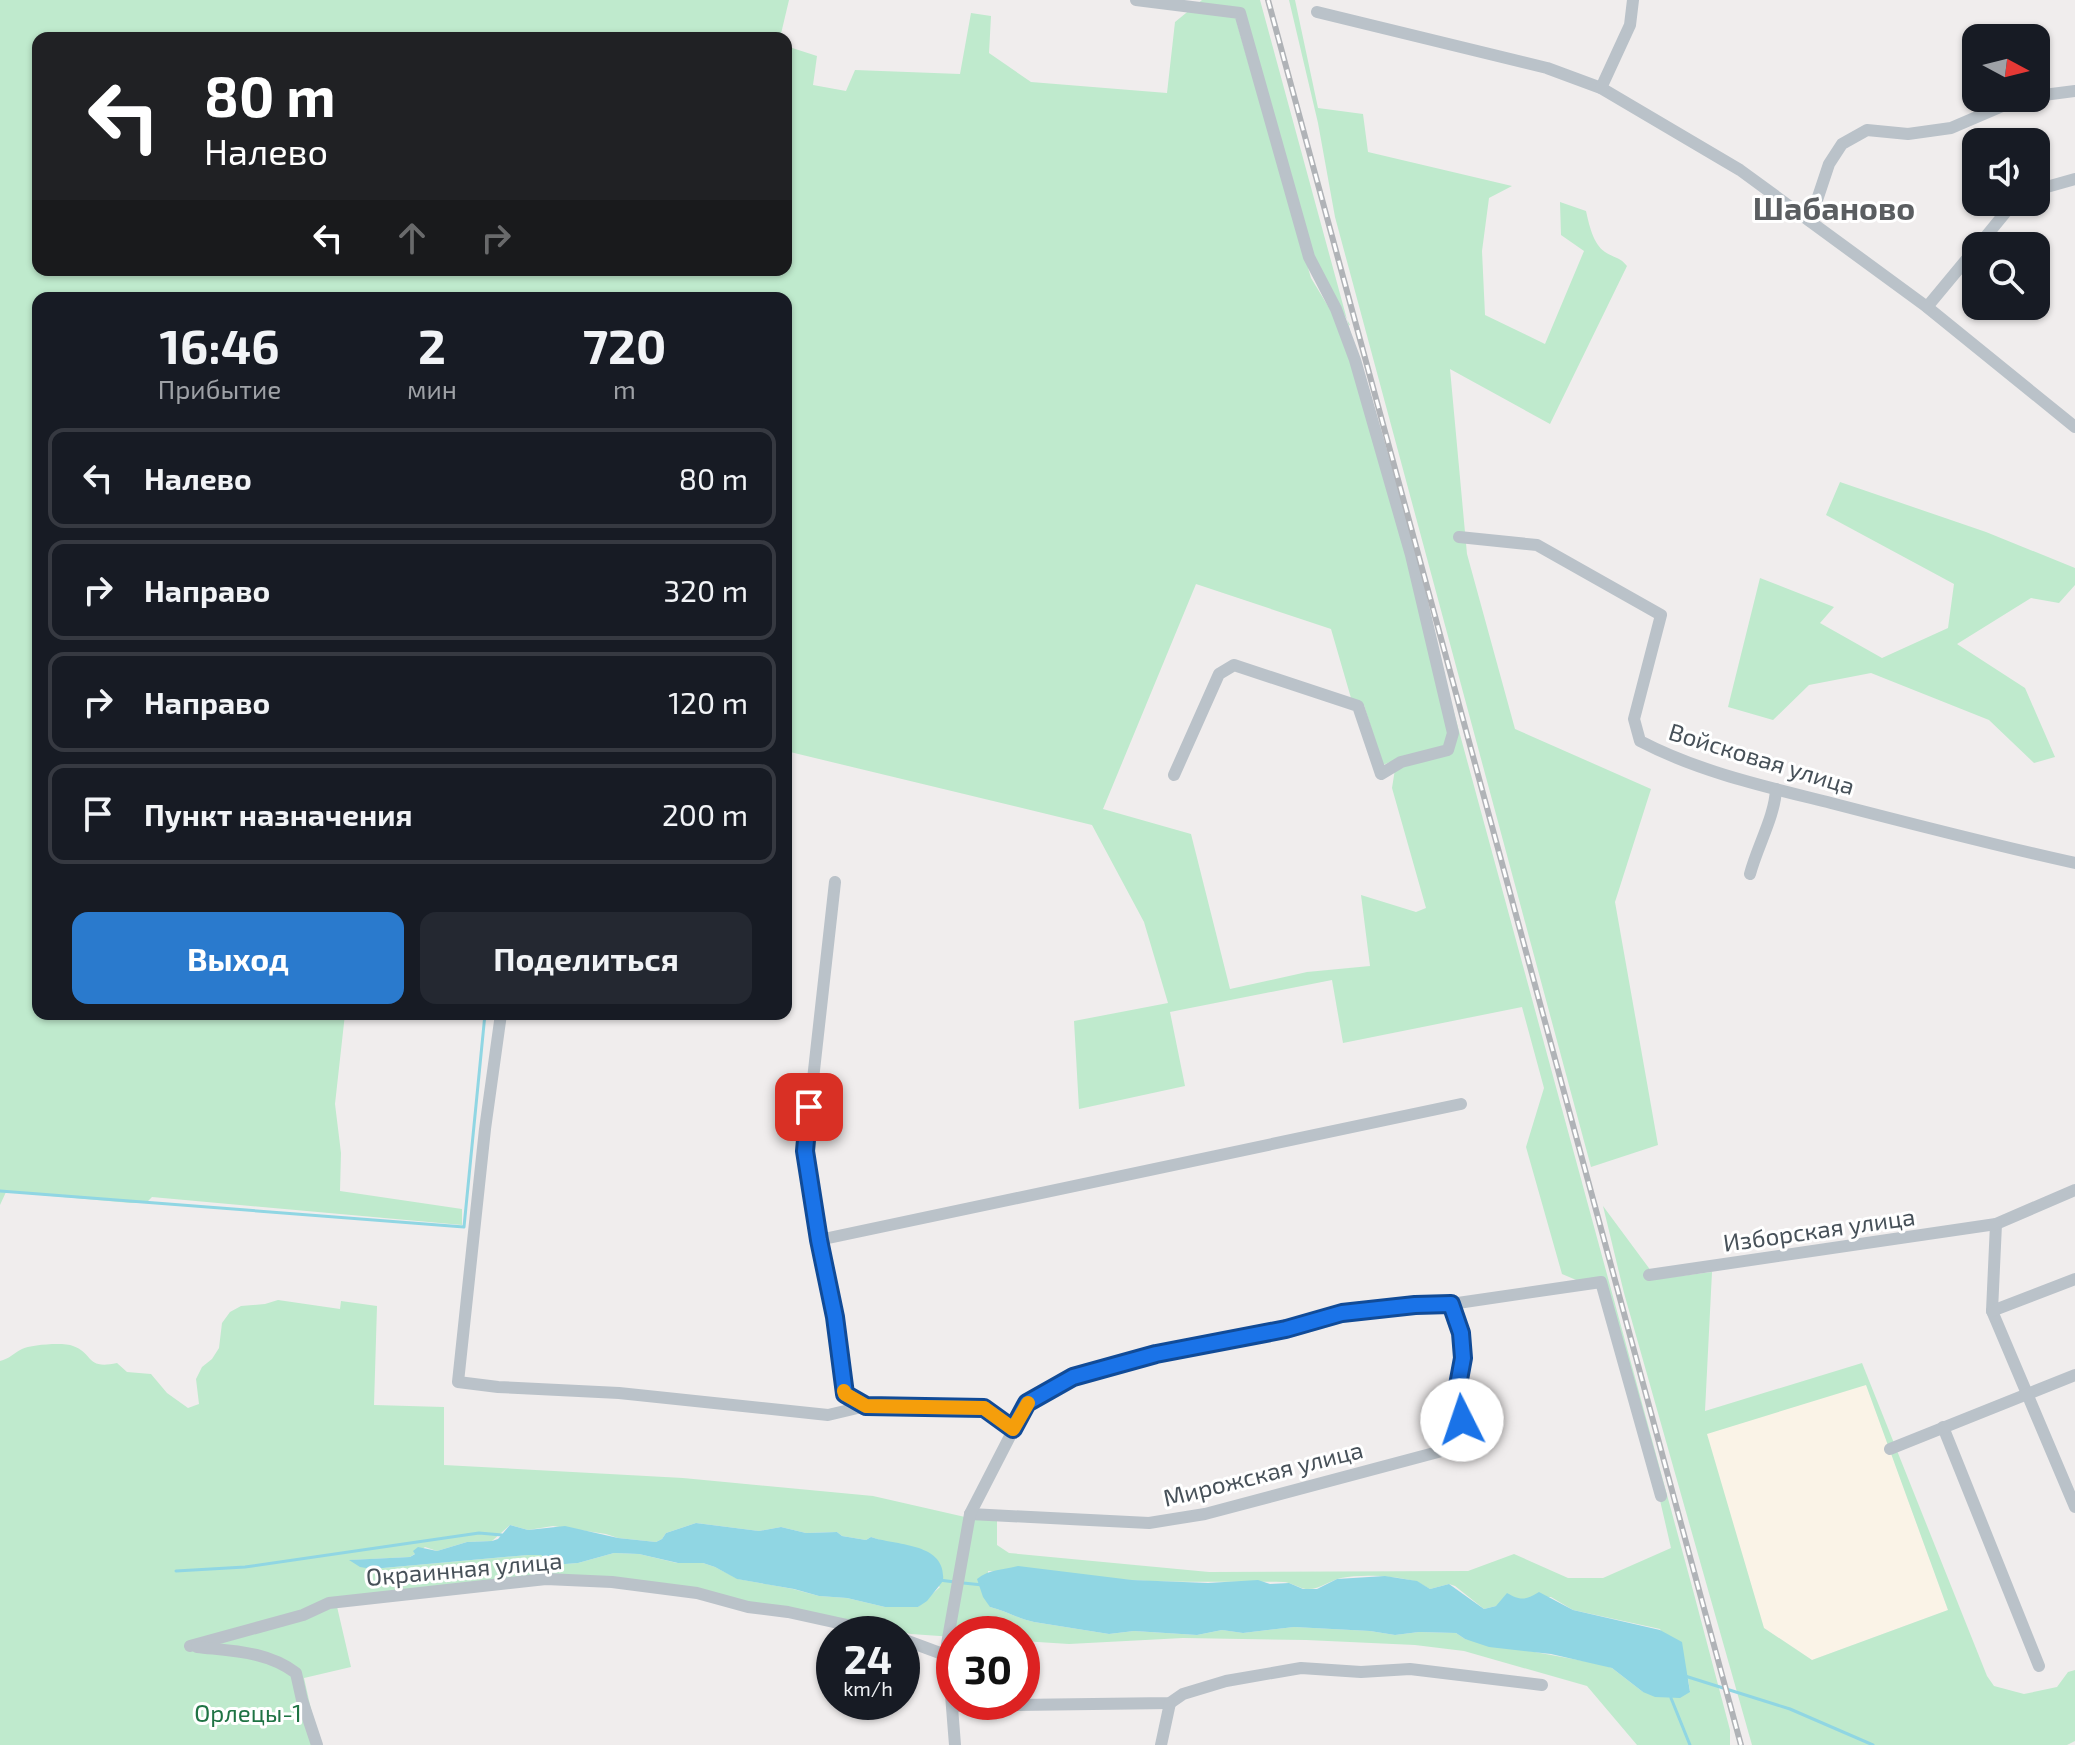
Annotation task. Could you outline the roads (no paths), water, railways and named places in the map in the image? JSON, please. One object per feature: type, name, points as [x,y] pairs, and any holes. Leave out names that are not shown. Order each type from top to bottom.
[{"type":"street","points":[[1136,0],[1240,13],[1309,257],[1336,309],[1355,360],[1411,555],[1453,733],[1448,750],[1401,762],[1381,774],[1358,706],[1234,665],[1219,674],[1174,775]]},
{"type":"street","points":[[1601,88],[1630,25],[1633,0]]},
{"type":"street","points":[[1317,12],[1547,68],[1601,88],[1740,170],[1927,307],[2075,427]]},
{"type":"street","points":[[2050,94],[2075,91]]},
{"type":"street","points":[[1810,221],[1829,164],[1842,144],[1867,130],[1908,134],[1951,128],[1988,112]]},
{"type":"street","points":[[2050,186],[2075,179]]},
{"type":"street","points":[[1989,232],[2002,216]]},
{"type":"street","points":[[1927,307],[1962,265]]},
{"type":"street","name":"Войсковая улица","points":[[1459,537],[1537,545],[1661,615],[1634,719],[1640,741],[1669,756],[1776,789],[1995,846],[2075,863]]},
{"type":"street","points":[[1750,874],[1774,807],[1776,789]]},
{"type":"street","points":[[835,882],[805,1151],[835,1317],[845,1394],[866,1406]]},
{"type":"street","points":[[500,1020],[485,1129],[458,1382],[619,1393],[828,1415],[866,1406],[984,1408],[1013,1429]]},
{"type":"street","points":[[819,1240],[1461,1104]]},
{"type":"street","name":"Изборская улица","points":[[1649,1275],[1996,1224],[2075,1190]]},
{"type":"street","points":[[1996,1224],[1992,1311],[2075,1507]]},
{"type":"street","points":[[1992,1311],[2075,1279]]},
{"type":"street","points":[[952,1616],[970,1514],[1027,1403],[1073,1377],[1156,1354],[1286,1329],[1342,1313],[1451,1304],[1601,1282],[1661,1496]]},
{"type":"street","name":"Мирожская улица","points":[[970,1514],[1149,1523],[1205,1514],[1468,1444],[1456,1396],[1463,1358],[1461,1333],[1451,1304]]},
{"type":"street","points":[[1890,1449],[2075,1375]]},
{"type":"street","points":[[1943,1427],[2039,1666]]},
{"type":"street","name":"Окраинная улица","points":[[317,1745],[296,1673],[281,1661],[254,1654],[190,1646],[303,1615],[329,1603],[546,1579],[612,1582],[697,1593],[748,1607],[816,1618]]},
{"type":"street","points":[[1040,1705],[1170,1703],[1183,1694],[1226,1681],[1301,1668],[1361,1672],[1410,1669],[1542,1685]]},
{"type":"street","points":[[1161,1745],[1170,1703]]},
{"type":"street","points":[[953,1720],[955,1745]]},
{"type":"water","points":[[696,1523],[759,1531],[781,1527],[806,1533],[837,1532],[842,1536],[866,1540],[871,1537],[906,1545],[929,1552],[937,1559],[942,1568],[943,1581],[918,1607],[885,1607],[737,1579],[703,1563],[678,1563],[639,1554],[614,1553],[578,1563],[553,1565],[541,1555],[528,1555],[372,1569],[360,1567],[349,1560],[410,1557],[418,1547],[437,1551],[467,1542],[492,1541],[498,1539],[510,1525],[528,1530],[565,1526],[618,1538],[656,1542],[666,1533]]},
{"type":"water","points":[[1018,1566],[1132,1580],[1208,1583],[1258,1580],[1270,1584],[1289,1583],[1303,1589],[1317,1589],[1337,1579],[1385,1576],[1417,1581],[1430,1589],[1449,1584],[1484,1609],[1496,1606],[1507,1593],[1523,1598],[1539,1592],[1573,1610],[1660,1630],[1682,1642],[1690,1692],[1680,1698],[1655,1697],[1643,1692],[1612,1668],[1551,1654],[1489,1647],[1456,1633],[1395,1635],[1294,1627],[1243,1633],[1222,1630],[1197,1635],[1134,1631],[1109,1634],[1040,1623],[1040,1616],[1015,1616],[990,1607],[977,1579]]},
{"type":"waterway","points":[[0,1191],[464,1227],[484,1020]]},
{"type":"waterway","points":[[176,1571],[245,1567],[479,1533],[502,1535]]},
{"type":"waterway","points":[[939,1580],[955,1582]]},
{"type":"waterway","points":[[963,1583],[983,1585]]},
{"type":"waterway","points":[[1685,1676],[1790,1709],[1873,1745]]},
{"type":"waterway","points":[[1671,1698],[1690,1745]]},
{"type":"railway","points":[[1268,0],[1741,1745]]},
{"type":"district","name":"Шабаново","points":[[1834,207]]},
{"type":"park label","name":"Орлецы-1","points":[[248,1712]]}]
